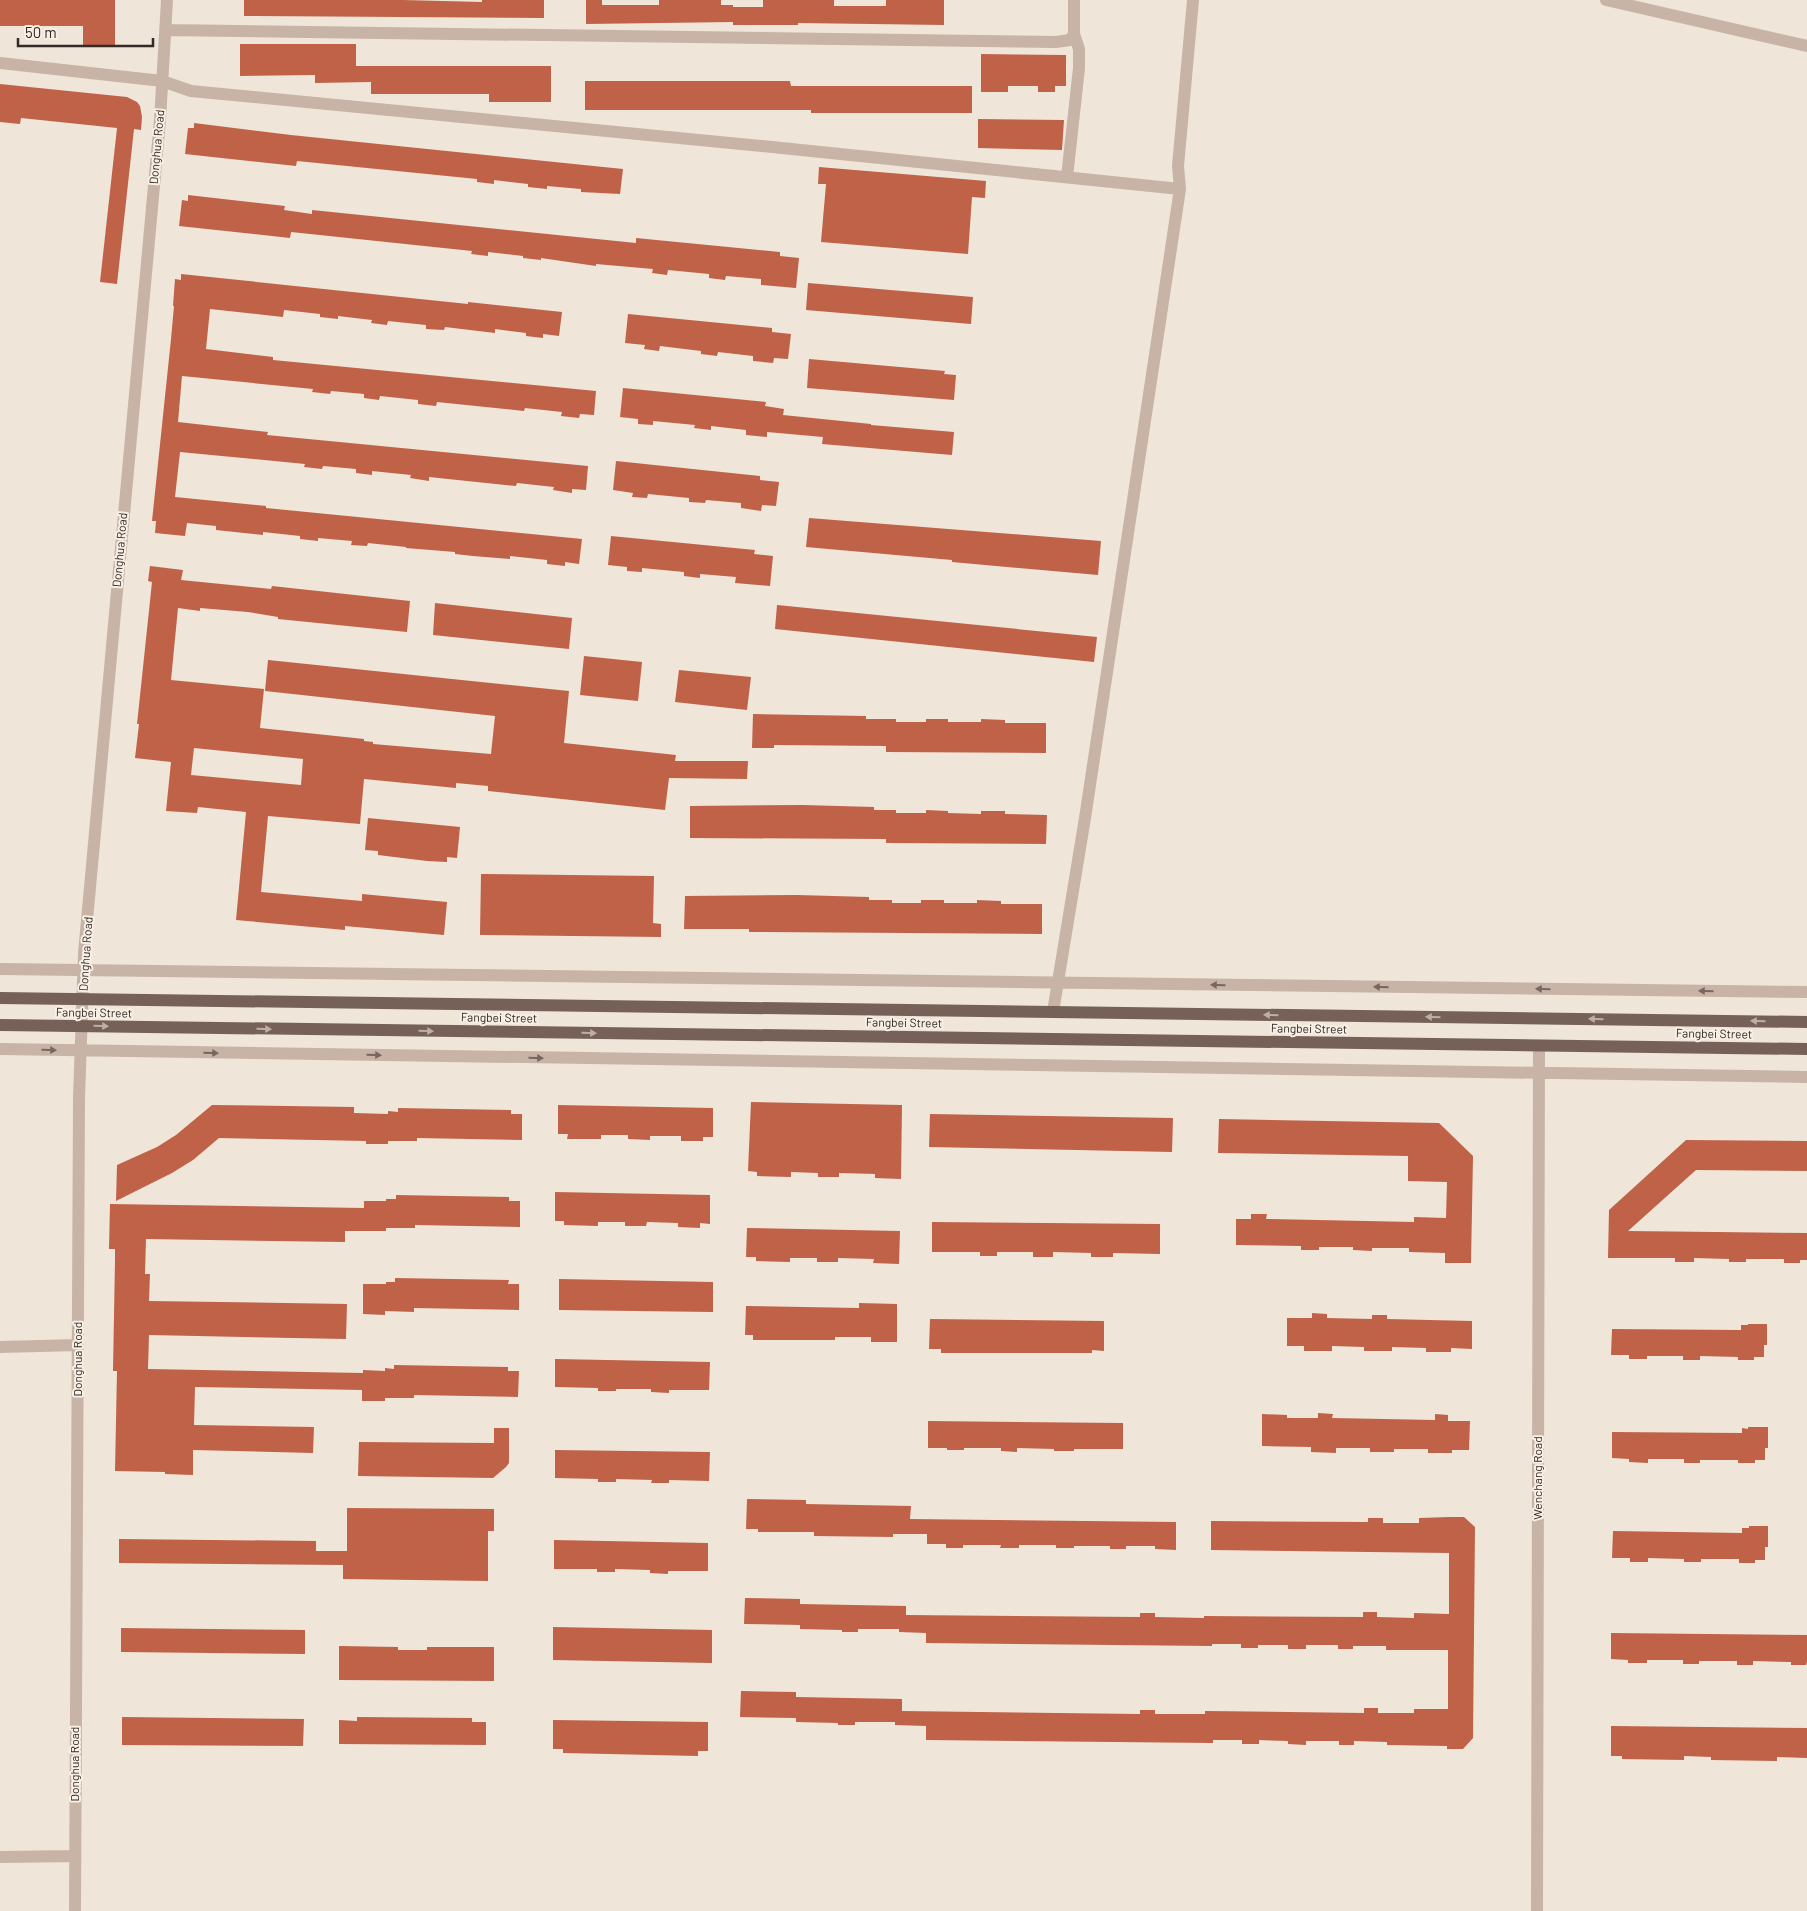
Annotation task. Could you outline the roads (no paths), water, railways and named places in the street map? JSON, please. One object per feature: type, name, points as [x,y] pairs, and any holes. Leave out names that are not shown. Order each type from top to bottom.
[{"type":"main road","name":"Fangbei Street","points":[[0,998],[1807,1022]]},
{"type":"main road","name":"Fangbei Street","points":[[0,1025],[1807,1049]]},
{"type":"street","name":"Donghua Road","points":[[75,1911],[79,1109],[84,970],[162,81],[167,0]]},
{"type":"street","points":[[1067,176],[1079,68],[1079,49],[1074,34],[1074,0]]},
{"type":"street","points":[[1053,1012],[1088,799],[1180,189],[1178,166],[1193,0]]},
{"type":"street","points":[[1606,0],[1807,46]]},
{"type":"street","points":[[166,30],[1056,42],[1070,40],[1074,34]]},
{"type":"street","points":[[0,63],[162,81],[191,91],[1067,176],[1180,189]]},
{"type":"street","points":[[0,969],[1807,992]]},
{"type":"street","name":"Wenchang Road","points":[[1537,1911],[1539,1046]]},
{"type":"street","points":[[0,1049],[1807,1078]]},
{"type":"street","points":[[0,1347],[78,1345]]},
{"type":"street","points":[[0,1857],[75,1856]]}]
